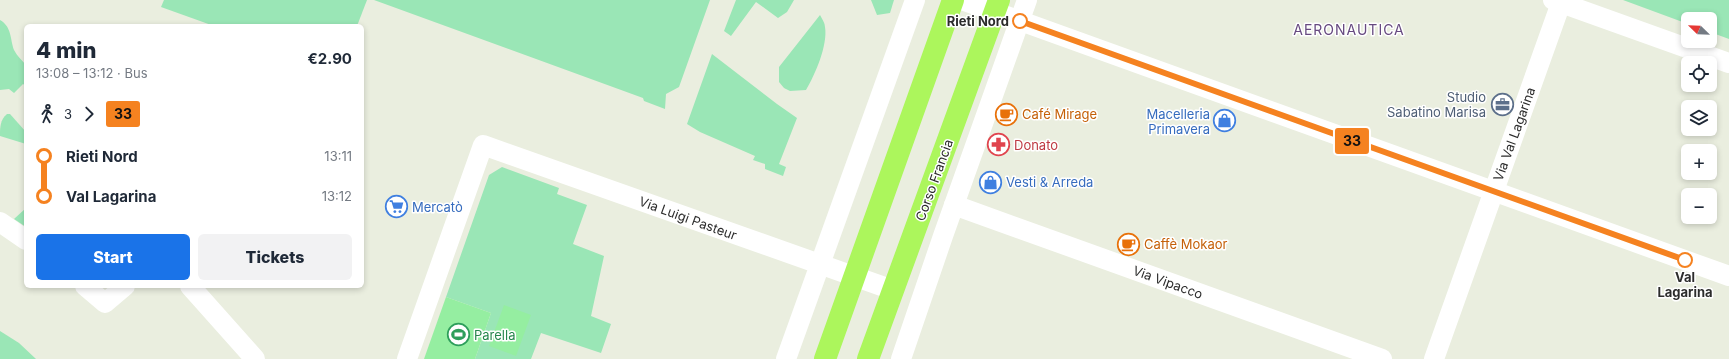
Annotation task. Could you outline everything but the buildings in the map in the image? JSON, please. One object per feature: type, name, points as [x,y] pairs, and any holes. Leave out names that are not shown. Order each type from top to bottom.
[{"type":"main road","points":[[825,359],[953,0]]},
{"type":"main road","name":"Corso Francia","points":[[868,359],[997,6]]},
{"type":"street","points":[[786,359],[915,0]]},
{"type":"street","points":[[962,0],[997,6],[1020,21],[1729,276]]},
{"type":"street","name":"Corso Francia","points":[[901,359],[1027,0]]},
{"type":"street","points":[[1559,1],[1729,64]]},
{"type":"street","name":"Via Val Lagarina","points":[[1434,359],[1559,1]]},
{"type":"street","name":"Via Luigi Pasteur","points":[[407,359],[483,145],[893,290]]},
{"type":"street","name":"Via Vipacco","points":[[954,205],[1382,359]]},
{"type":"street","points":[[0,222],[24,239]]},
{"type":"street","points":[[87,288],[105,303],[123,288]]},
{"type":"street","points":[[192,288],[254,359]]},
{"type":"green space","points":[[164,0],[367,0],[358,24],[208,24],[161,7]]},
{"type":"green space","points":[[374,0],[710,0],[679,87],[666,94],[665,109],[644,101],[643,98]]},
{"type":"green space","points":[[736,0],[794,0],[787,12],[778,18],[756,2],[731,36],[724,31]]},
{"type":"green space","points":[[871,0],[894,0],[890,13],[877,15]]},
{"type":"green space","points":[[1623,0],[1729,0],[1729,39],[1717,35],[1717,12],[1681,12],[1681,21]]},
{"type":"green space","points":[[820,15],[824,24],[825,42],[817,68],[806,90],[790,91],[784,88],[779,82],[779,67]]},
{"type":"green space","points":[[0,20],[7,26],[14,50],[24,63],[24,85],[14,93],[9,89],[0,90]]},
{"type":"green space","points":[[712,54],[797,118],[779,164],[786,167],[783,176],[765,169],[765,164],[753,160],[755,156],[700,132],[687,124]]},
{"type":"green space","points":[[10,114],[24,130],[24,143],[0,136],[0,127],[5,116]]},
{"type":"green space","points":[[502,167],[559,188],[557,194],[587,205],[573,244],[604,256],[591,316],[611,324],[601,353],[541,333],[531,359],[475,359],[491,313],[446,297],[489,175]]},
{"type":"green space","points":[[24,210],[24,226],[14,219]]},
{"type":"green space","name":"Parella","points":[[446,297],[491,313],[475,359],[424,359]]},
{"type":"green space","points":[[504,305],[531,315],[516,356],[489,346]]},
{"type":"green space","points":[[0,331],[19,343],[36,359],[0,359]]},
{"type":"bus line","name":"33","points":[[1020,21],[1685,260]]},
{"type":"place","name":"Rieti Nord","points":[[1020,21]]},
{"type":"place","name":"Studio Sabatino Marisa","points":[[1502,104]]},
{"type":"place","name":"Café Mirage","points":[[1007,114]]},
{"type":"place","name":"Macelleria Primavera","points":[[1225,121]]},
{"type":"place","name":"Donato","points":[[998,145]]},
{"type":"place","name":"Vesti & Arreda","points":[[991,182]]},
{"type":"place","name":"Mercatò","points":[[397,207]]},
{"type":"place","name":"Caffè Mokaor","points":[[1129,244]]},
{"type":"place","name":"Val Lagarina","points":[[1685,260]]},
{"type":"place","name":"Parella","points":[[458,335]]},
{"type":"district","name":"AERONAUTICA","points":[[1349,29]]}]
